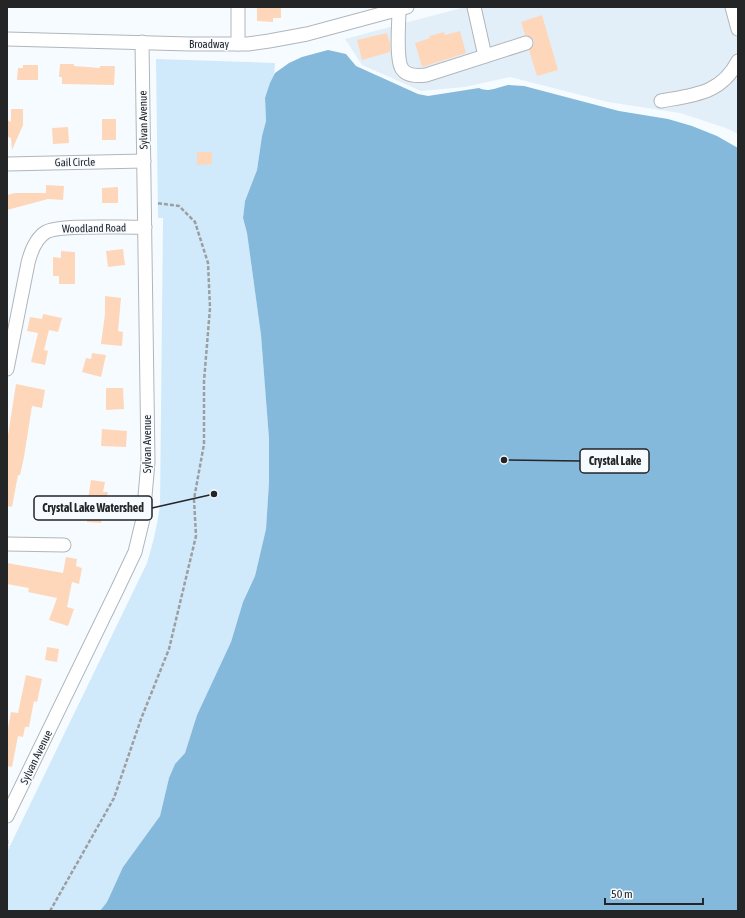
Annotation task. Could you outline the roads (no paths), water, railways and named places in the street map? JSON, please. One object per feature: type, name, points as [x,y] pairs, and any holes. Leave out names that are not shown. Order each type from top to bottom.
[{"type":"street","points":[[238,7],[238,44]]},
{"type":"street","points":[[474,7],[485,56]]},
{"type":"street","points":[[732,7],[738,29]]},
{"type":"street","points":[[403,8],[399,58],[401,67],[404,71],[418,76],[426,75],[526,43]]},
{"type":"street","name":"Broadway","points":[[7,39],[238,44],[300,36],[374,12],[403,8]]},
{"type":"street","name":"Sylvan Avenue","points":[[7,816],[135,552],[139,537],[145,502],[148,462],[142,42]]},
{"type":"street","points":[[661,101],[697,95],[709,91],[722,82],[738,61]]},
{"type":"street","name":"Gail Circle","points":[[7,164],[144,161]]},
{"type":"street","name":"Woodland Road","points":[[7,370],[29,257],[40,237],[48,231],[63,228],[145,228]]},
{"type":"street","points":[[7,544],[64,545]]},
{"type":"water","points":[[328,50],[346,54],[356,66],[418,94],[428,96],[479,88],[490,90],[508,85],[524,86],[619,111],[668,119],[692,126],[717,136],[738,148],[738,911],[100,911],[107,902],[123,867],[160,816],[169,778],[175,764],[185,753],[197,715],[231,642],[243,602],[255,576],[266,529],[269,482],[269,439],[261,335],[247,233],[243,218],[245,201],[257,170],[262,136],[266,121],[265,98],[275,73],[289,63],[302,57]]},
{"type":"place","name":"Crystal Lake","points":[[504,460]]},
{"type":"place","name":"Crystal Lake Watershed","points":[[214,494]]}]
